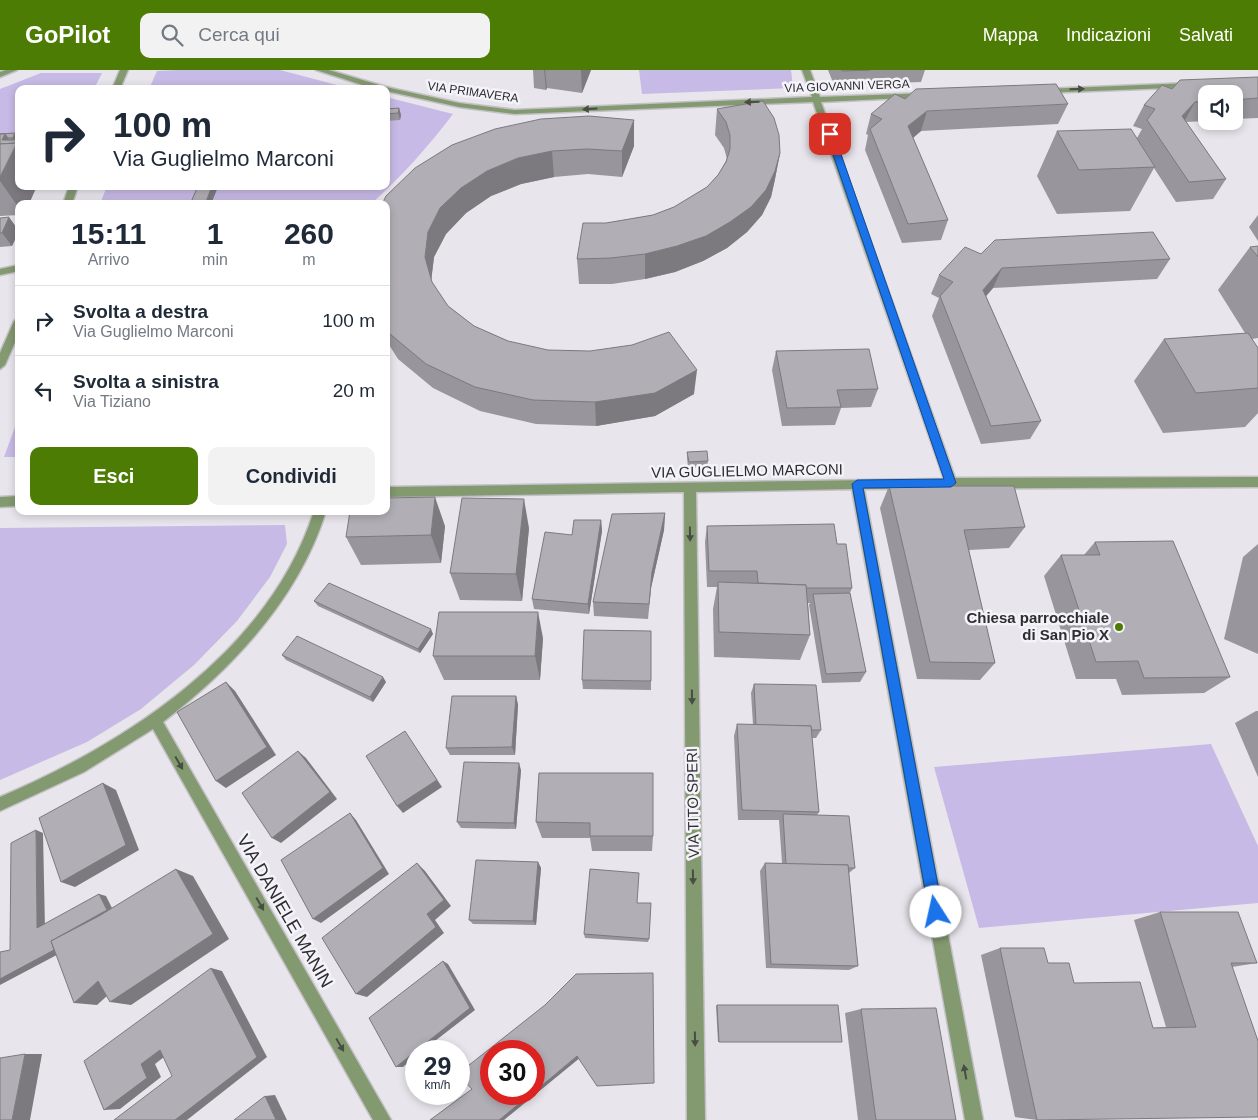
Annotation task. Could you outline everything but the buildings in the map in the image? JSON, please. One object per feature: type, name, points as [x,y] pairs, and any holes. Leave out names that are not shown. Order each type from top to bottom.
[{"type":"street","points":[[0,75],[14,70]]},
{"type":"street","points":[[118,85],[124,70]]},
{"type":"street","name":"VIA PRIMAVERA","points":[[320,70],[372,85]]},
{"type":"street","points":[[806,70],[818,99],[951,483]]},
{"type":"street","points":[[1032,91],[1198,85]]},
{"type":"street","name":"VIA PRIMAVERA","points":[[390,90],[459,105],[515,112],[557,111]]},
{"type":"street","name":"VIA GIOVANNI VERGA","points":[[557,111],[933,95]]},
{"type":"street","points":[[0,272],[15,269]]},
{"type":"street","points":[[0,365],[15,330]]},
{"type":"street","name":"VIA GUGLIELMO MARCONI","points":[[390,492],[857,484],[1258,482]]},
{"type":"street","points":[[857,484],[974,1120]]},
{"type":"street","name":"VIA TITO SPERI","points":[[690,486],[696,1120]]},
{"type":"street","points":[[0,502],[15,501]]},
{"type":"street","points":[[0,804],[73,771],[114,748],[155,720],[195,688],[231,654],[260,621],[290,578],[307,547],[319,515]]},
{"type":"street","name":"VIA DANIELE MANIN","points":[[155,720],[382,1120]]},
{"type":"shaded area","points":[[280,70],[337,85],[151,85],[157,71]]},
{"type":"shaded area","points":[[639,70],[791,70],[793,88],[642,94]]},
{"type":"shaded area","points":[[41,73],[102,73],[96,85],[15,85],[15,139],[0,140],[0,89]]},
{"type":"shaded area","points":[[390,98],[453,114],[414,161],[390,186]]},
{"type":"shaded area","points":[[105,190],[386,190],[375,200],[102,200]]},
{"type":"shaded area","points":[[15,427],[15,457],[4,457]]},
{"type":"shaded area","points":[[285,525],[287,544],[270,577],[237,621],[194,665],[141,709],[87,742],[0,780],[0,528]]},
{"type":"shaded area","points":[[1211,744],[1258,846],[1258,903],[979,928],[934,767]]},
{"type":"place","name":"Chiesa parrocchiale di San Pio X","points":[[1119,627]]},
{"type":"route","points":[[830,134],[951,483],[857,484],[936,912]]}]
